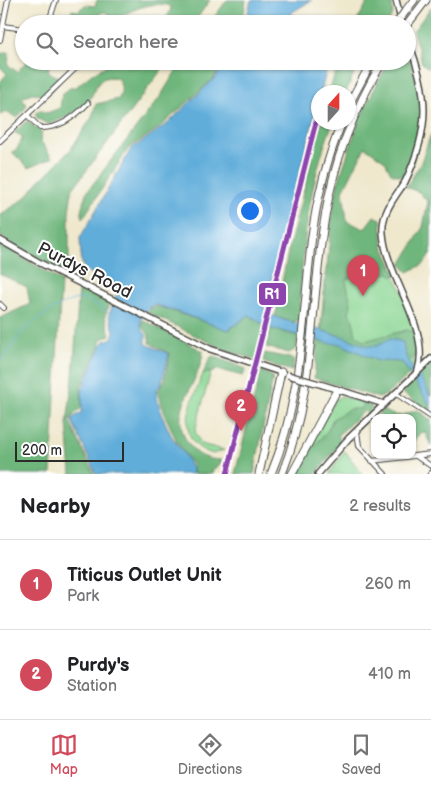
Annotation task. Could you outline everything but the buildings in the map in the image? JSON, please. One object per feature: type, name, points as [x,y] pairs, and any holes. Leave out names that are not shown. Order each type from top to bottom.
[{"type":"highway","points":[[403,15],[414,0]]},
{"type":"highway","points":[[415,15],[426,0]]},
{"type":"highway","points":[[356,91],[367,70]]},
{"type":"highway","points":[[282,474],[302,409],[312,342],[323,230],[333,178],[352,122],[378,70]]},
{"type":"highway","points":[[271,474],[293,407],[303,339],[316,215],[324,176],[339,130]]},
{"type":"highway","points":[[259,474],[285,374]]},
{"type":"highway","points":[[292,474],[337,390]]},
{"type":"main road","points":[[396,0],[400,15]]},
{"type":"main road","points":[[416,62],[427,92],[428,126],[421,154],[386,213],[382,230],[386,247],[420,317]]},
{"type":"main road","name":"Purdys Road","points":[[0,240],[210,349],[384,404]]},
{"type":"main road","points":[[418,370],[427,350]]},
{"type":"main road","points":[[318,474],[347,440],[431,359]]},
{"type":"street","points":[[0,40],[8,0]]},
{"type":"street","points":[[51,15],[56,0]]},
{"type":"street","points":[[3,26],[15,28]]},
{"type":"street","points":[[0,141],[74,70]]},
{"type":"street","points":[[27,115],[40,128],[47,128],[76,115],[88,103]]},
{"type":"street","points":[[0,304],[4,308]]},
{"type":"street","points":[[395,393],[431,417]]},
{"type":"street","points":[[357,431],[359,443],[372,461],[385,474]]},
{"type":"street","points":[[347,440],[359,443]]},
{"type":"street","points":[[416,456],[431,454]]},
{"type":"street","points":[[416,456],[431,466]]},
{"type":"street","points":[[372,461],[390,459]]},
{"type":"green space","points":[[97,0],[210,0],[199,15],[168,15],[171,9],[170,6],[156,4],[148,5],[123,15],[109,15],[106,12],[100,13],[100,15],[71,15],[72,10],[78,11],[85,5],[95,6]]},
{"type":"green space","points":[[227,0],[246,0],[244,15],[216,15]]},
{"type":"green space","points":[[369,0],[392,0],[392,15],[360,15]]},
{"type":"green space","points":[[431,8],[431,67],[427,67],[422,63],[416,42],[416,27]]},
{"type":"green space","points":[[9,52],[8,65],[17,72],[19,70],[48,70],[48,72],[61,78],[57,85],[43,98],[32,93],[22,98],[27,106],[17,118],[7,112],[0,115],[0,82],[7,74],[0,67],[0,54]]},
{"type":"green space","points":[[99,70],[161,70],[72,190],[69,212],[69,265],[66,272],[27,253],[0,236],[0,216],[27,196],[38,182],[71,149],[92,117],[96,104],[119,99],[121,86],[117,78],[105,78],[98,84],[87,103],[79,110],[48,124],[38,119],[35,114],[39,110],[47,113],[60,108],[62,94],[70,88],[76,87]]},
{"type":"green space","points":[[176,70],[218,70],[214,78],[160,127],[128,149],[83,218],[81,210],[86,193],[160,97]]},
{"type":"green space","points":[[336,70],[355,70],[349,85],[331,85]]},
{"type":"green space","points":[[384,70],[413,70],[425,111],[412,166],[404,177],[391,173],[385,161],[365,147],[343,191],[347,221],[364,229],[374,216],[381,219],[383,245],[397,275],[392,276],[389,273],[348,278],[346,281],[351,304],[349,313],[356,335],[364,341],[407,330],[418,333],[418,352],[409,362],[404,352],[403,342],[392,340],[371,347],[321,330],[332,214],[338,183],[360,117]]},
{"type":"green space","points":[[27,121],[42,132],[40,140],[52,158],[28,168],[12,152],[17,149],[23,137],[14,132]]},
{"type":"green space","points":[[319,130],[330,130],[317,171],[307,220],[299,320],[293,322],[275,317],[288,252]]},
{"type":"green space","points":[[431,134],[431,253],[424,264],[408,272],[401,265],[423,227],[428,202],[419,192],[406,187],[420,165]]},
{"type":"green space","points":[[337,239],[383,253],[409,306],[414,321],[418,348],[414,360],[416,364],[382,396],[316,377],[326,269]]},
{"type":"green space","points":[[0,244],[61,281],[51,474],[0,474],[0,318],[30,304],[27,287],[0,274]]},
{"type":"green space","points":[[79,288],[109,303],[105,316],[110,335],[100,340],[100,346],[81,387],[82,407],[69,420],[94,474],[71,474],[67,423],[73,377]]},
{"type":"green space","points":[[152,307],[160,307],[229,330],[249,315],[265,326],[256,360],[221,348],[147,312]]},
{"type":"green space","points":[[143,320],[203,351],[201,363],[183,408],[181,419],[182,431],[188,443],[198,454],[211,459],[222,460],[220,465],[213,469],[212,474],[194,474],[192,464],[177,442],[166,417],[158,391],[164,381],[170,354],[150,343],[148,333],[141,325]]},
{"type":"green space","points":[[269,328],[298,336],[296,349],[289,353],[266,347],[270,332]]},
{"type":"green space","points":[[318,340],[340,344],[378,361],[402,362],[410,374],[386,395],[379,398],[314,378]]},
{"type":"green space","points":[[265,353],[294,359],[292,371],[263,362]]},
{"type":"green space","points":[[213,356],[246,369],[243,376],[215,369],[214,372],[203,374],[210,358]]},
{"type":"green space","points":[[431,363],[431,396],[418,376]]},
{"type":"green space","points":[[211,371],[195,431],[201,444],[224,450],[213,454],[200,448],[192,440],[188,430],[188,419],[194,396],[203,374]]},
{"type":"green space","points":[[261,371],[273,377],[254,474],[235,474]]},
{"type":"green space","points":[[414,380],[431,407],[431,413],[403,393]]},
{"type":"green space","points":[[341,396],[364,403],[360,409],[345,412],[333,419],[327,432],[306,455],[335,400]]},
{"type":"green space","points":[[364,403],[372,406],[368,415],[364,411],[338,435],[341,442],[316,474],[296,474],[306,455],[327,432],[333,419],[350,409],[360,409]]},
{"type":"green space","points":[[383,410],[392,414],[380,414]]},
{"type":"green space","points":[[417,410],[431,420],[431,446],[425,432],[419,433],[417,439],[416,414],[407,414]]},
{"type":"green space","points":[[345,451],[362,474],[329,474]]},
{"type":"water","points":[[251,0],[312,0],[291,13],[293,15],[247,15]]},
{"type":"water","points":[[220,70],[327,70],[323,85],[311,85],[311,129],[264,308],[267,313],[281,319],[341,336],[367,346],[377,346],[390,339],[403,342],[408,361],[427,389],[431,407],[402,362],[378,361],[340,344],[328,343],[269,328],[249,315],[228,330],[160,306],[152,305],[143,315],[141,323],[146,334],[146,344],[169,354],[161,385],[156,390],[158,402],[168,429],[188,460],[193,474],[96,474],[71,419],[82,412],[82,389],[103,342],[112,338],[114,331],[109,315],[117,293],[113,287],[88,272],[83,266],[80,238],[131,149],[167,124],[216,77]]},
{"type":"waterway","points":[[0,361],[7,355],[26,328],[42,316],[70,301],[85,299],[109,313]]},
{"type":"transit line","name":"R1","points":[[227,474],[314,130]]},
{"type":"place","name":"Titicus Outlet Unit","points":[[363,296]]},
{"type":"place","name":"Purdy's","points":[[241,431]]}]
